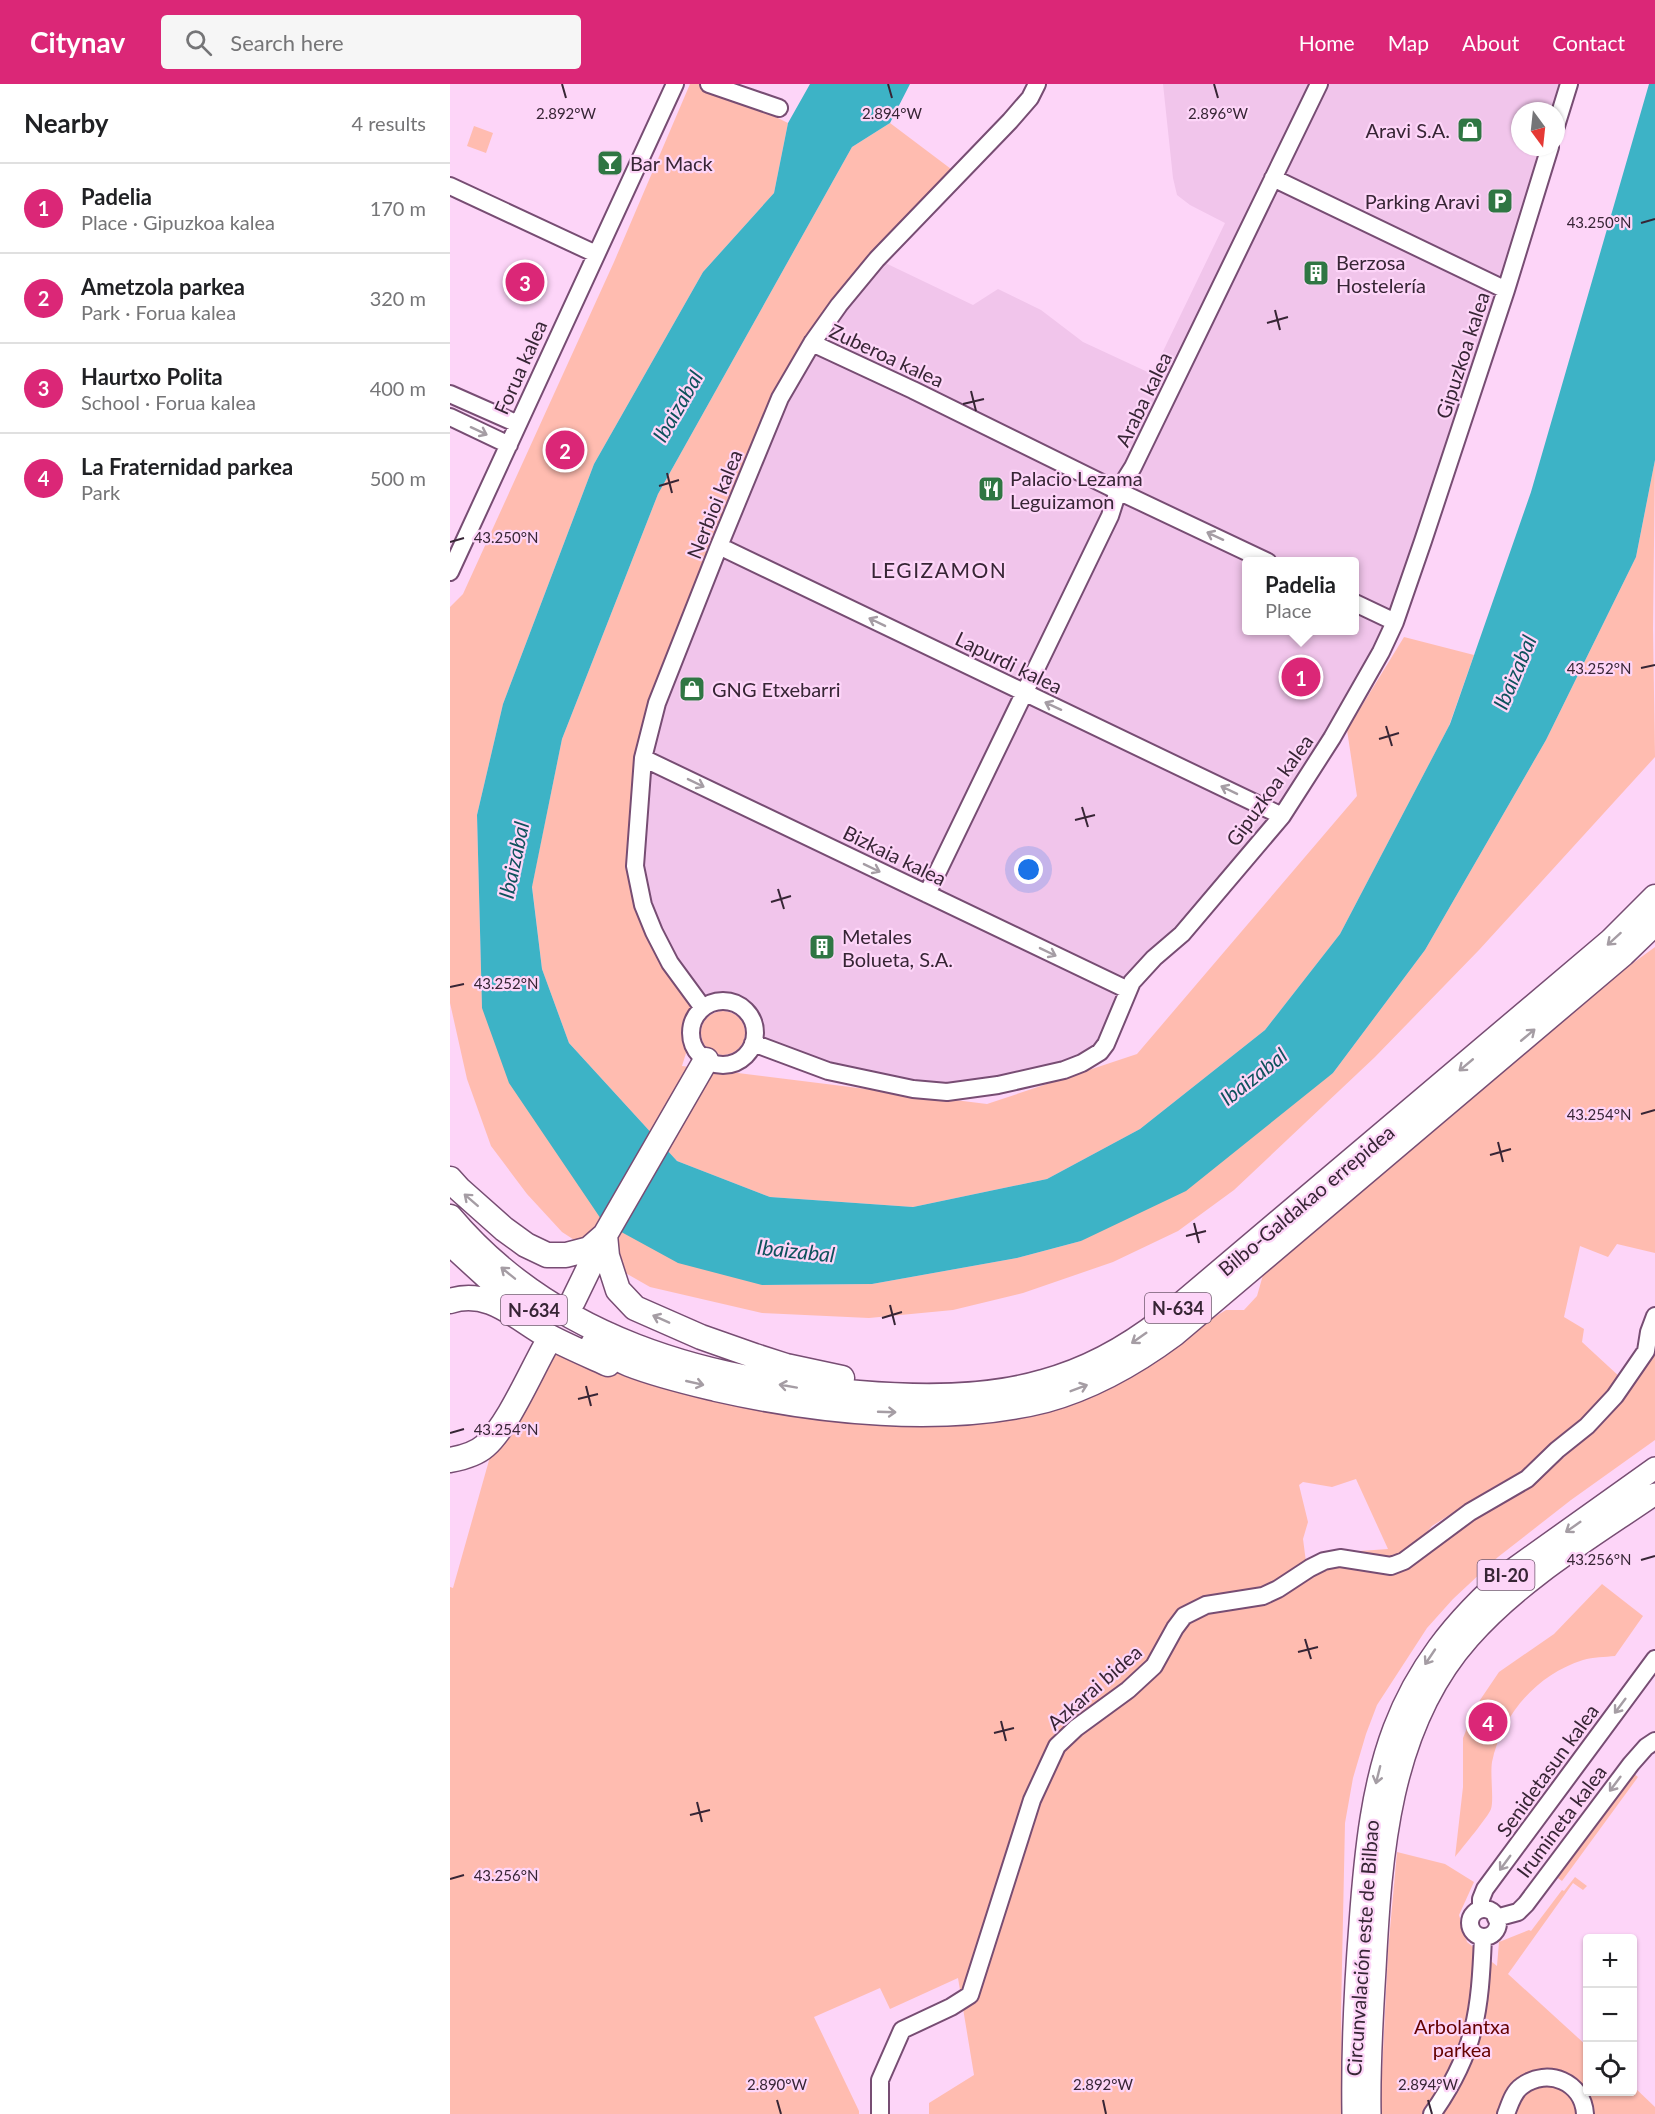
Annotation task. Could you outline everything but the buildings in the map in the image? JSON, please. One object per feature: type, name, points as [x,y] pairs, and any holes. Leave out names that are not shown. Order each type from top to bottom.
[{"type":"highway","name":"Bilbo-Galdakao errepidea","points":[[450,1217],[499,1266],[555,1308],[621,1342],[692,1365],[793,1387],[882,1395],[994,1392],[1052,1380],[1086,1367],[1131,1344],[1163,1320],[1611,941],[1655,897]]},
{"type":"highway","name":"Bilbo-Galdakao errepidea","points":[[450,1243],[508,1296],[629,1364],[679,1380],[790,1404],[881,1412],[996,1410],[1048,1399],[1093,1383],[1128,1366],[1174,1334],[1623,954],[1655,923]]},
{"type":"highway","points":[[573,1300],[605,1234],[706,1060]]},
{"type":"highway","points":[[450,1179],[504,1229],[526,1245],[547,1255],[566,1255],[589,1249],[605,1234]]},
{"type":"highway","points":[[605,1234],[607,1256],[618,1290],[635,1308],[701,1337],[786,1366],[834,1377],[921,1383],[970,1382],[1086,1367]]},
{"type":"highway","points":[[450,1301],[471,1297],[490,1302],[506,1308],[546,1335],[611,1365],[629,1364]]},
{"type":"highway","points":[[450,1460],[461,1458],[483,1448],[497,1432],[545,1347]]},
{"type":"main road","points":[[1594,1512],[1621,1479],[1655,1452]]},
{"type":"main road","name":"Circunvalación este de Bilbao","points":[[1353,2114],[1355,2008],[1374,1857],[1393,1800],[1401,1767],[1408,1693],[1442,1641],[1475,1603],[1512,1570],[1655,1468]]},
{"type":"main road","name":"Circunvalación este de Bilbao","points":[[1406,1723],[1430,1696],[1461,1648],[1491,1615],[1542,1573],[1655,1494]]},
{"type":"main road","points":[[1513,1596],[1655,1506]]},
{"type":"main road","name":"Circunvalación este de Bilbao","points":[[1370,2114],[1379,1901],[1374,1857]]},
{"type":"street","name":"Forua kalea","points":[[451,571],[675,84]]},
{"type":"street","points":[[709,84],[779,108]]},
{"type":"street","name":"Nerbioi kalea","points":[[703,1008],[670,963],[643,905],[635,867],[644,758],[657,702],[780,398],[812,343],[839,305],[877,259],[1011,121],[1030,98],[1037,84]]},
{"type":"street","name":"Araba kalea","points":[[927,894],[1110,516],[1118,492],[1133,467],[1318,84]]},
{"type":"street","points":[[1563,102],[1569,84]]},
{"type":"street","name":"Gipuzkoa kalea","points":[[753,1042],[828,1071],[912,1089],[947,1092],[998,1085],[1064,1070],[1100,1052],[1106,1044],[1132,982],[1182,934],[1282,816],[1332,738],[1381,652],[1395,622],[1506,290],[1547,156]]},
{"type":"street","points":[[1273,178],[1506,290]]},
{"type":"street","points":[[450,186],[596,254]]},
{"type":"street","name":"Zuberoa kalea","points":[[812,343],[914,390],[1118,492],[1259,557]]},
{"type":"street","points":[[450,394],[518,424]]},
{"type":"street","points":[[450,417],[509,445]]},
{"type":"street","name":"Lapurdi kalea","points":[[719,546],[1282,816]]},
{"type":"street","points":[[1359,605],[1395,622]]},
{"type":"street","name":"Bizkaia kalea","points":[[644,758],[1128,990]]},
{"type":"street","points":[[726,1001],[743,1008],[754,1024],[753,1042],[747,1054],[737,1062],[724,1065],[706,1060],[696,1050],[691,1037],[692,1024],[703,1008],[714,1002],[726,1001]]},
{"type":"street","name":"Azkarai bidea","points":[[879,2114],[880,2080],[902,2030],[951,2007],[970,1995],[1032,1800],[1057,1746],[1076,1728],[1128,1690],[1154,1666],[1184,1616],[1206,1605],[1263,1596],[1324,1561],[1340,1558],[1391,1566],[1404,1562],[1470,1512],[1527,1479],[1557,1450],[1587,1426],[1615,1395],[1646,1351],[1649,1332],[1655,1316]]},
{"type":"street","name":"Senidetasun kalea","points":[[1481,1909],[1481,1899],[1485,1889],[1655,1659]]},
{"type":"street","name":"Irumineta kalea","points":[[1497,1918],[1518,1912],[1526,1904],[1631,1764],[1646,1747],[1655,1741]]},
{"type":"street","points":[[1481,1909],[1490,1911],[1497,1918],[1495,1931],[1492,1935],[1483,1937],[1474,1933],[1469,1924],[1472,1914],[1481,1909]]},
{"type":"street","points":[[1432,2114],[1464,2060],[1471,2040],[1481,1982],[1483,1937]]},
{"type":"street","points":[[1506,2114],[1513,2095],[1521,2086],[1536,2078],[1550,2077],[1569,2083],[1584,2103],[1585,2114]]},
{"type":"shaded area","points":[[1163,84],[1569,84],[1560,102],[1511,102],[1511,156],[1547,156],[1395,622],[1302,788],[1154,958],[1106,1044],[1063,1070],[912,1089],[754,1043],[708,1005],[670,963],[643,905],[643,758],[780,398],[877,259],[973,305],[998,289],[1041,310],[1083,342],[1152,374],[1225,223],[1190,205],[1177,195],[1173,178]]},
{"type":"green space","points":[[690,84],[709,84],[788,123],[774,193],[703,272],[594,464],[503,704],[477,815],[482,1008],[762,1285],[872,1284],[1017,1258],[1081,1241],[1333,1073],[1425,950],[1546,740],[1636,557],[1655,460],[1653,629],[1655,757],[1479,950],[1375,1057],[1234,1190],[1178,1231],[1113,1262],[1023,1293],[953,1310],[869,1318],[762,1313],[650,1287],[562,1232],[527,1194],[491,1146],[467,1079],[450,1003],[450,607],[463,594],[614,262]]},
{"type":"green space","points":[[890,123],[959,175],[812,343],[719,546],[643,758],[643,905],[699,1012],[682,1066],[987,1104],[1137,1054],[1357,796],[1347,730],[1404,637],[1474,655],[1449,726],[1340,934],[1265,1030],[1140,1129],[1047,1179],[913,1207],[770,1197],[677,1161],[569,1043],[542,969],[532,886],[562,739],[658,494],[852,147]]},
{"type":"green space","points":[[474,126],[493,133],[486,153],[467,146]]},
{"type":"green space","points":[[1655,947],[1655,1253],[1617,1244],[1608,1257],[1580,1246],[1564,1317],[1584,1329],[1582,1342],[1621,1378],[1585,1420],[1557,1439],[1522,1471],[1432,1526],[1396,1569],[1411,1567],[1457,1531],[1541,1477],[1604,1422],[1624,1400],[1655,1349],[1655,1440],[1571,1500],[1498,1557],[1453,1599],[1427,1628],[1377,1705],[1353,1778],[1345,1823],[1341,2013],[1343,2114],[929,2114],[929,2103],[974,2075],[958,1978],[890,2009],[880,1988],[814,2017],[859,2114],[450,2114],[450,1587],[453,1588],[497,1432],[545,1347],[837,1409],[1141,1358],[1149,1367],[1208,1321],[1226,1310],[1244,1310],[1257,1296],[1263,1275],[1625,969]],"holes":[[[1356,1479],[1388,1549],[1360,1551],[1306,1562],[1303,1539],[1308,1522],[1299,1485],[1303,1482],[1332,1487]]]},
{"type":"green space","points":[[723,1011],[739,1017],[745,1033],[739,1049],[723,1055],[707,1049],[701,1033],[707,1017]]},
{"type":"green space","points":[[1602,1584],[1643,1616],[1615,1656],[1587,1659],[1566,1667],[1536,1686],[1513,1713],[1504,1728],[1492,1762],[1491,1809],[1455,1857],[1463,1787],[1463,1738],[1476,1706],[1499,1672],[1554,1634]]},
{"type":"green space","points":[[1631,1771],[1638,1777],[1562,1881],[1555,1876]]},
{"type":"green space","name":"Arbolantxa parkea","points":[[1397,1852],[1445,1864],[1474,1882],[1459,1915],[1467,1942],[1497,1966],[1499,1942],[1531,1931],[1562,1890],[1564,1891],[1575,1877],[1587,1886],[1583,1890],[1573,1883],[1508,1974],[1583,2042],[1583,2096],[1637,2096],[1637,2090],[1655,2107],[1655,2114],[1380,2114],[1388,1951]]},
{"type":"water","name":"Ibaizabal","points":[[810,84],[910,84],[890,123],[852,147],[658,494],[562,739],[532,887],[542,969],[569,1043],[677,1161],[770,1197],[913,1207],[1047,1179],[1140,1129],[1265,1030],[1340,934],[1450,724],[1531,492],[1649,84],[1655,84],[1655,460],[1636,557],[1546,740],[1425,950],[1333,1073],[1186,1191],[1081,1241],[1017,1258],[872,1284],[762,1285],[678,1263],[603,1222],[509,1083],[482,1008],[477,815],[503,704],[594,464],[703,272],[774,193],[788,123]]},
{"type":"place","name":"Aravi S.A.","points":[[1470,130]]},
{"type":"place","name":"Bar Mack","points":[[610,163]]},
{"type":"place","name":"Parking Aravi","points":[[1500,201]]},
{"type":"place","name":"Berzosa Hostelería","points":[[1316,273]]},
{"type":"place","name":"Haurtxo Polita","points":[[525,282]]},
{"type":"place","name":"Ametzola parkea","points":[[565,450]]},
{"type":"place","name":"Palacio Lezama Leguizamon","points":[[991,489]]},
{"type":"place","name":"Padelia","points":[[1301,677]]},
{"type":"place","name":"GNG Etxebarri","points":[[692,689]]},
{"type":"place","name":"Metales Bolueta, S.A.","points":[[822,947]]},
{"type":"place","name":"La Fraternidad parkea","points":[[1488,1722]]},
{"type":"district","name":"LEGIZAMON","points":[[939,569]]}]
